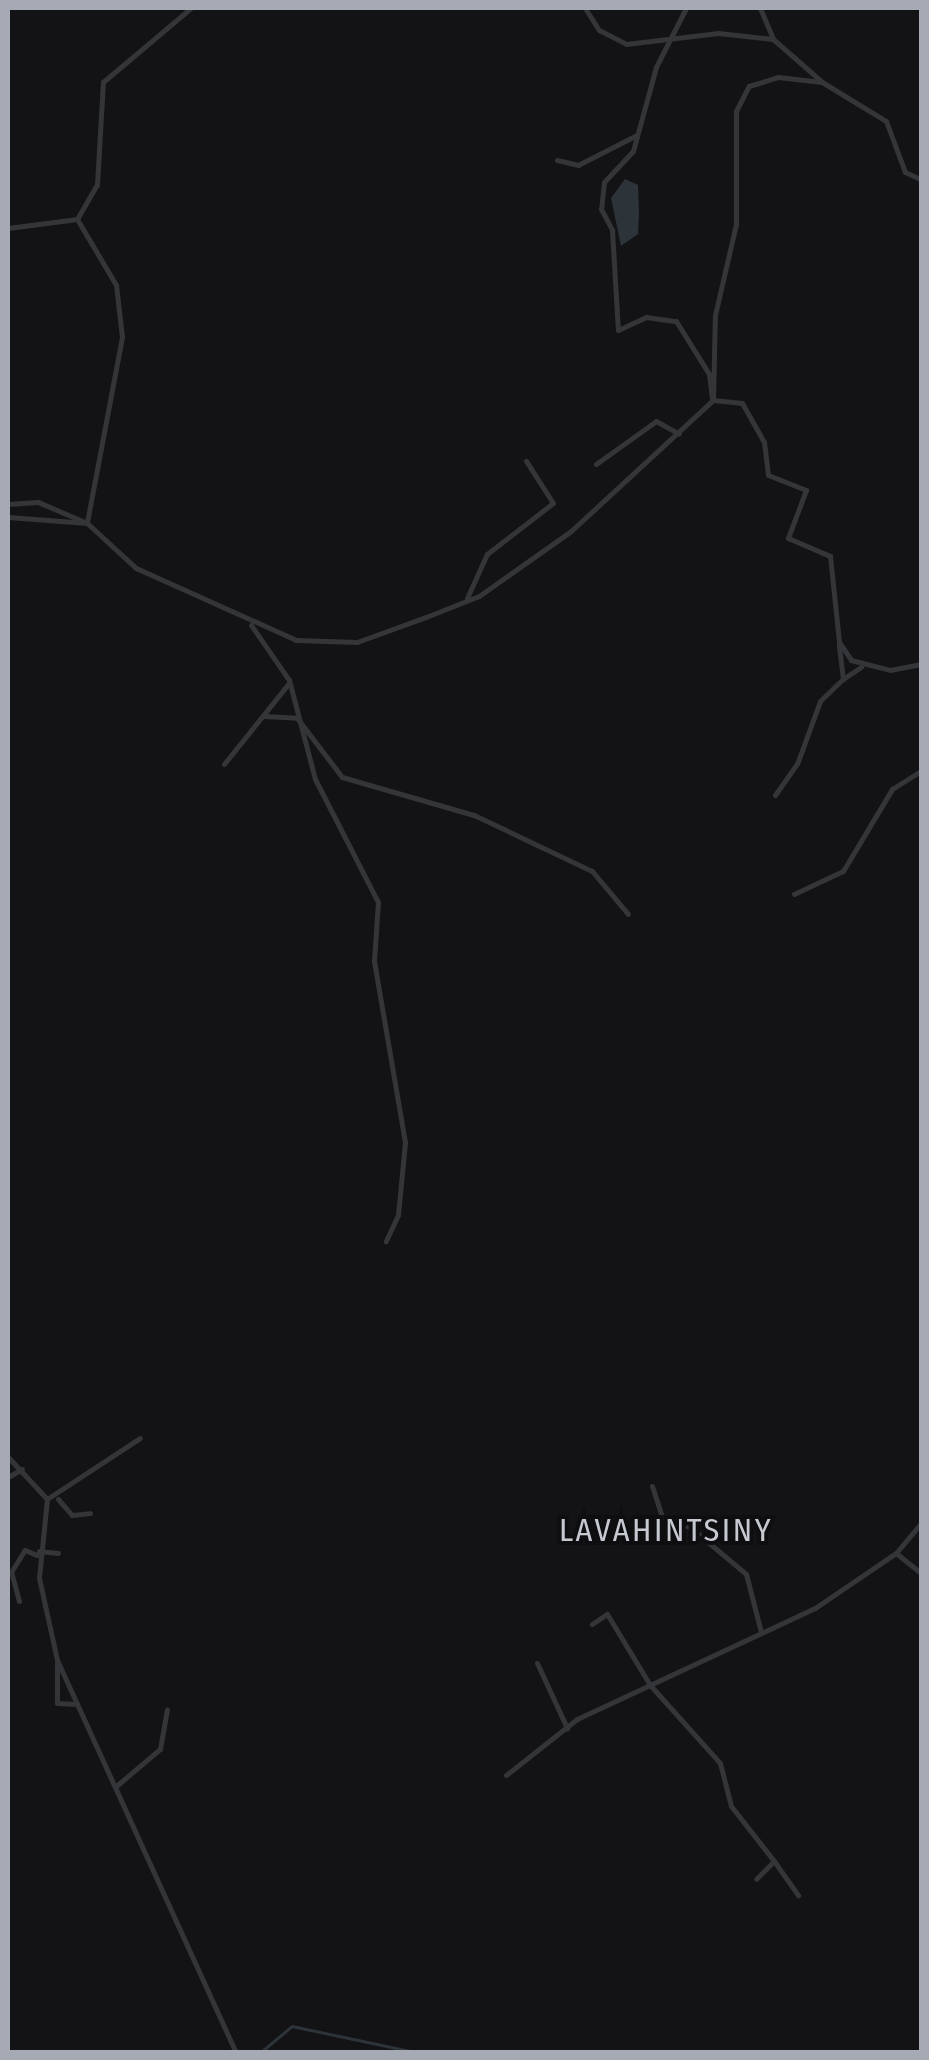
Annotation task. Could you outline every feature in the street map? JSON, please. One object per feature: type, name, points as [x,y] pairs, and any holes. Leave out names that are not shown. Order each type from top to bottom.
[{"type":"street","points":[[77,219],[96,185],[103,82],[191,8]]},
{"type":"street","points":[[586,8],[610,40],[672,46],[718,34],[773,39]]},
{"type":"street","points":[[686,8],[672,46],[656,67],[637,135],[600,193],[618,330],[646,317],[676,321],[709,374],[713,400]]},
{"type":"street","points":[[760,8],[773,39],[822,82],[886,120],[904,172],[922,180]]},
{"type":"street","points":[[8,504],[38,502],[88,523],[136,568],[278,636],[357,642],[466,601],[571,531],[713,400],[715,315],[736,224],[737,106],[760,80],[822,82]]},
{"type":"street","points":[[557,160],[578,165],[637,135]]},
{"type":"street","points":[[8,228],[77,219]]},
{"type":"street","points":[[77,219],[116,285],[122,337],[88,523]]},
{"type":"street","points":[[713,400],[742,403],[764,442],[768,475],[806,490],[788,538],[830,556],[843,679]]},
{"type":"street","points":[[596,464],[656,421],[679,434]]},
{"type":"street","points":[[466,601],[486,554],[553,503],[526,462]]},
{"type":"street","points":[[8,517],[88,523]]},
{"type":"street","points":[[244,620],[275,651],[289,680],[314,779],[378,902],[374,961],[406,1142],[398,1215],[386,1242]]},
{"type":"street","points":[[275,651],[278,636]]},
{"type":"street","points":[[839,642],[861,667]]},
{"type":"street","points":[[774,794],[797,764],[820,701],[843,679],[861,667],[922,664]]},
{"type":"street","points":[[224,764],[289,680]]},
{"type":"street","points":[[264,716],[298,718],[342,777],[474,815],[592,871],[628,914]]},
{"type":"street","points":[[794,894],[843,871],[892,789],[922,770]]},
{"type":"street","points":[[47,1499],[58,1499],[140,1438]]},
{"type":"street","points":[[8,1456],[47,1499],[39,1553],[57,1660],[57,1703],[78,1704]]},
{"type":"street","points":[[8,1477],[22,1469]]},
{"type":"street","points":[[652,1486],[662,1517],[690,1527],[746,1574],[761,1632]]},
{"type":"street","points":[[58,1499],[72,1515],[90,1513]]},
{"type":"street","points":[[506,1774],[568,1728],[761,1632],[896,1553],[922,1522]]},
{"type":"street","points":[[19,1601],[11,1572],[25,1550],[58,1553]]},
{"type":"street","points":[[896,1553],[922,1574]]},
{"type":"street","points":[[592,1624],[607,1614],[650,1685],[720,1763],[730,1806],[798,1894]]},
{"type":"street","points":[[57,1660],[236,2052]]},
{"type":"street","points":[[537,1663],[568,1728]]},
{"type":"street","points":[[116,1787],[160,1749],[168,1710]]},
{"type":"street","points":[[756,1880],[774,1861]]},
{"type":"shaded area","points":[[625,179],[638,185],[638,234],[621,246],[611,198]]},
{"type":"waterway","points":[[261,2052],[292,2026],[414,2052]]},
{"type":"district","name":"LAVAHINTSINY","points":[[666,1530]]}]
